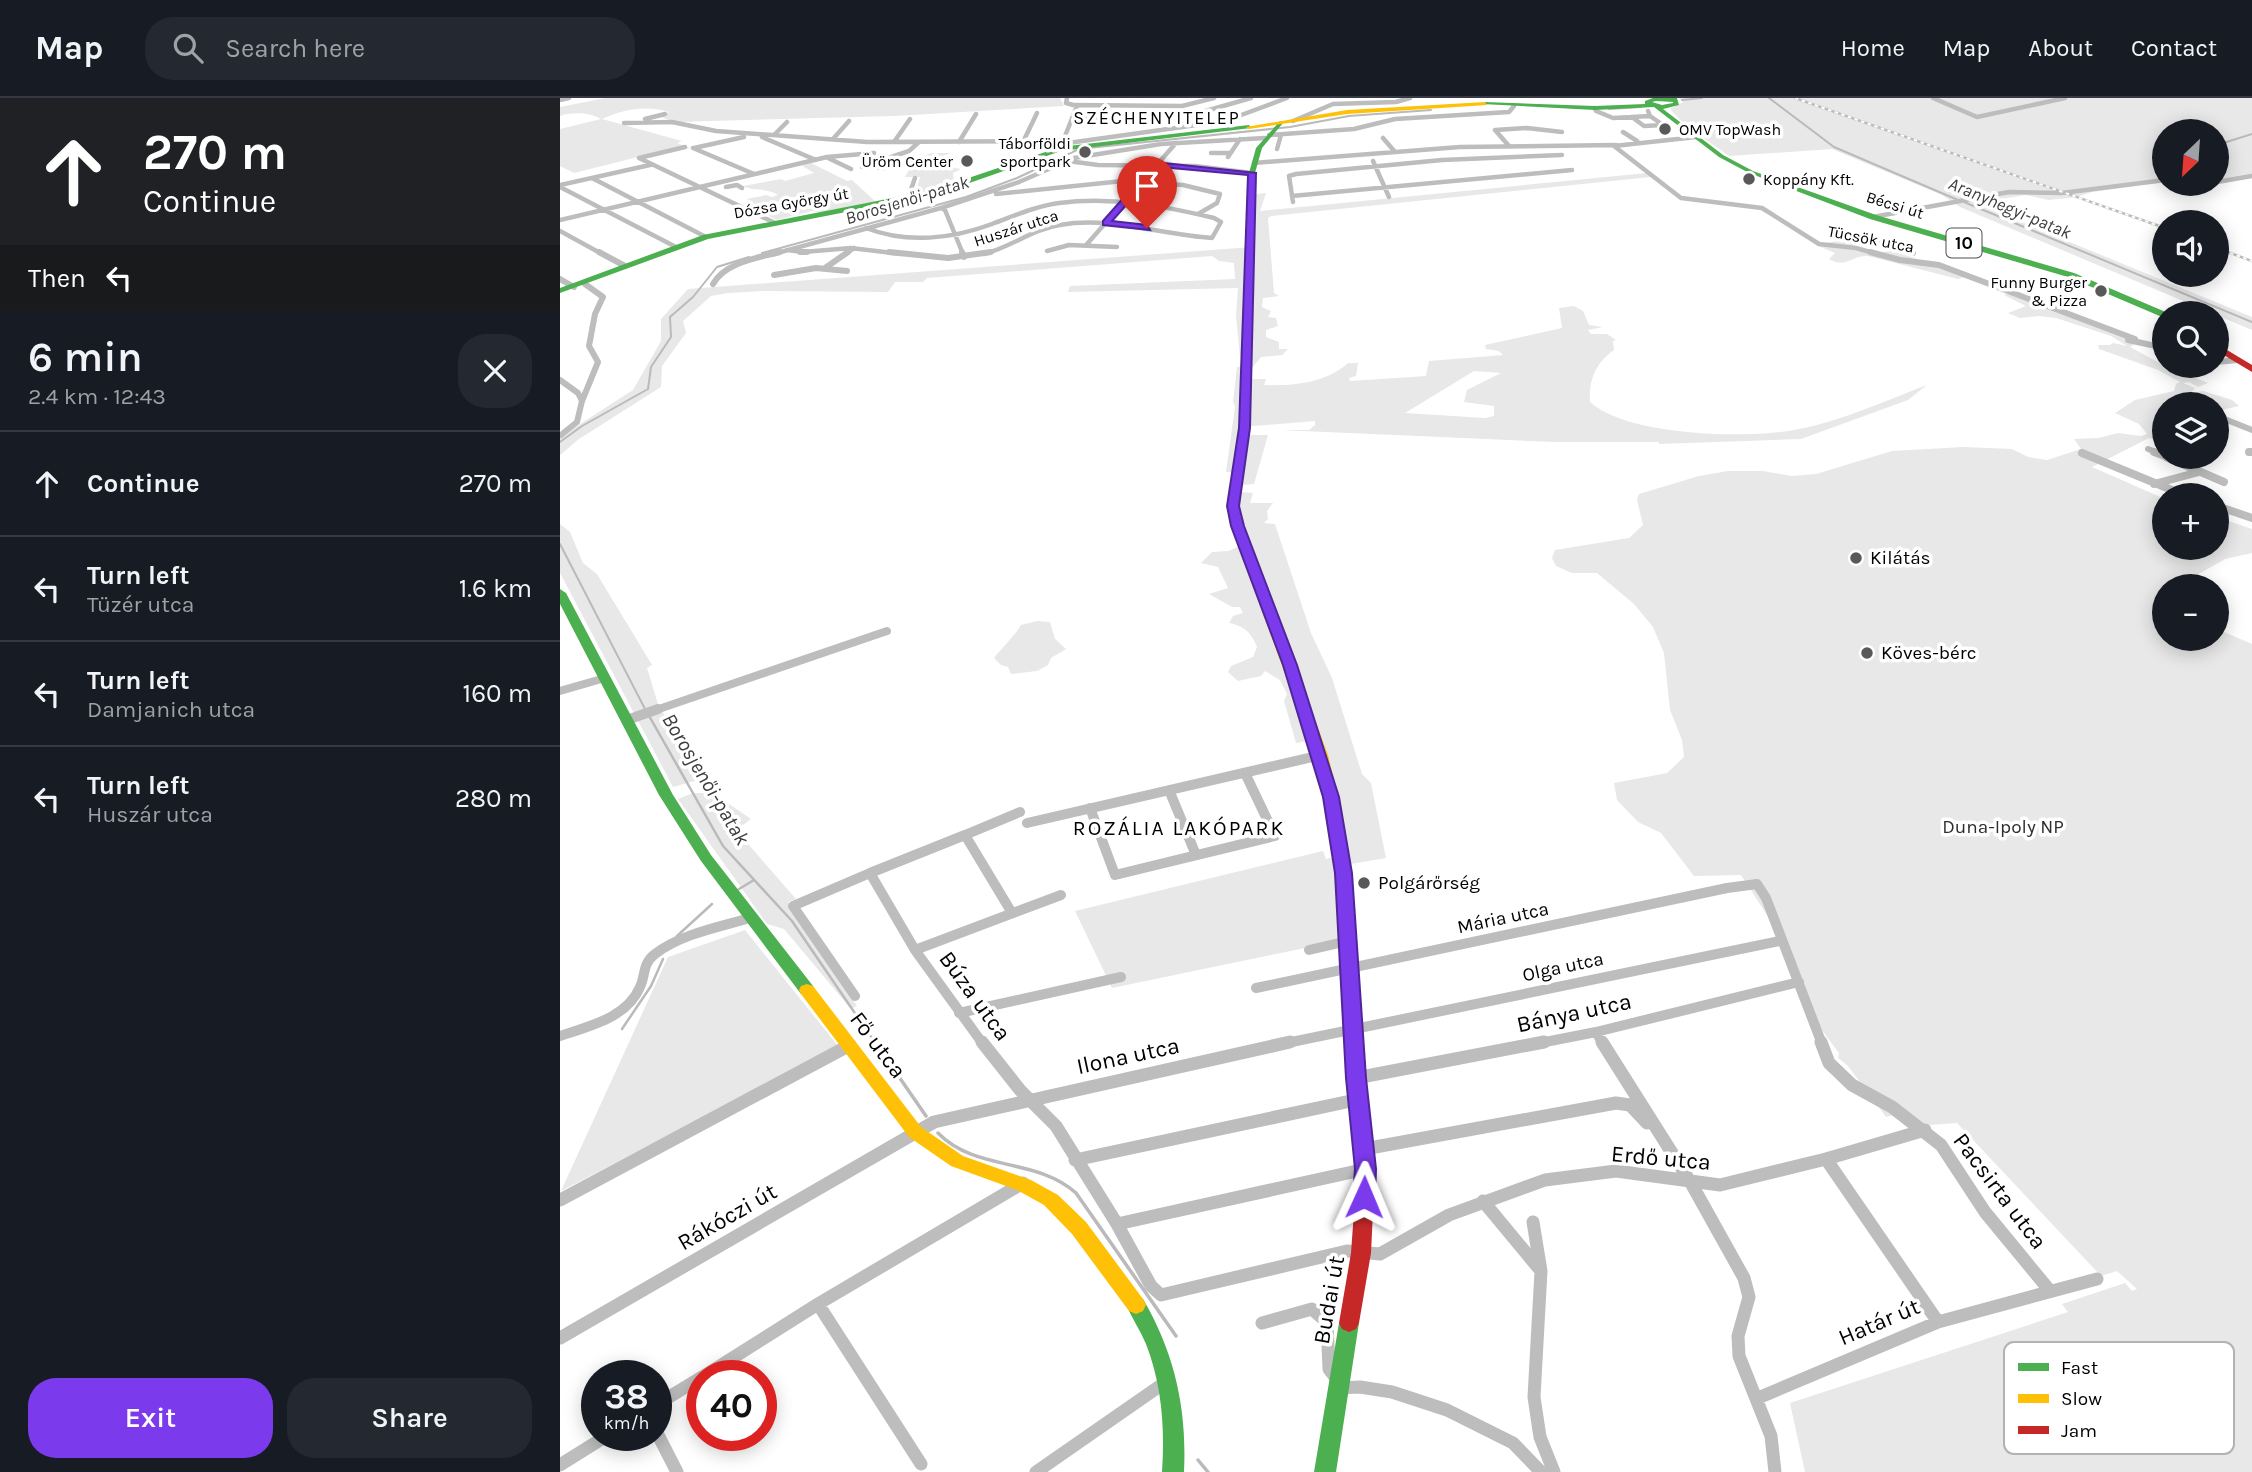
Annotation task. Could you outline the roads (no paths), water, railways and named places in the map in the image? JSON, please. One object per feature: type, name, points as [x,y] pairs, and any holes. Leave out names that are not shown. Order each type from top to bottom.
[{"type":"street","points":[[560,100],[569,98]]},
{"type":"street","points":[[1067,98],[1066,103],[1075,105],[1189,105],[1214,98]]},
{"type":"street","points":[[1189,105],[1188,117],[1251,98]]},
{"type":"street","points":[[713,284],[715,278],[733,266],[990,192],[1063,149],[1234,118],[1287,98]]},
{"type":"street","points":[[665,114],[624,123],[672,122],[716,131],[894,142],[1023,142],[1063,149],[1102,151],[1177,142],[1240,139],[1277,130],[1338,103],[1396,102],[1410,98]]},
{"type":"street","points":[[1933,98],[1976,117],[2065,98]]},
{"type":"street","name":"Dózsa György út","points":[[573,287],[706,237],[911,198],[962,184],[1040,154],[1063,149],[1277,130],[1347,112],[1400,111],[1492,103],[1631,111],[1658,103]]},
{"type":"street","points":[[1631,111],[1644,126],[1663,125],[1658,103]]},
{"type":"street","name":"Bécsi út","points":[[1658,103],[1696,137],[1744,169],[1873,217],[2071,275],[2152,309]]},
{"type":"street","points":[[1063,149],[1077,108],[1075,105]]},
{"type":"street","points":[[1277,130],[1354,129],[1395,119],[1509,112],[1514,106]]},
{"type":"street","points":[[1023,142],[1037,113]]},
{"type":"street","points":[[959,142],[975,114]]},
{"type":"street","points":[[1072,118],[1135,117]]},
{"type":"street","points":[[894,142],[910,120]]},
{"type":"street","points":[[774,135],[787,121]]},
{"type":"street","points":[[833,139],[849,121]]},
{"type":"street","points":[[716,131],[724,123]]},
{"type":"street","points":[[1509,146],[1495,130],[1528,128],[1562,132]]},
{"type":"street","points":[[1277,130],[1277,149]]},
{"type":"street","points":[[1253,168],[1277,130]]},
{"type":"street","points":[[1623,132],[1638,142]]},
{"type":"street","points":[[756,174],[694,148],[756,134],[817,160]]},
{"type":"street","points":[[1063,149],[1089,164],[1253,168],[1395,152],[1509,146],[1616,145],[1696,137]]},
{"type":"street","points":[[1383,138],[1395,152]]},
{"type":"street","points":[[1211,153],[1229,155],[1240,139]]},
{"type":"street","points":[[885,168],[862,167],[909,151],[919,142]]},
{"type":"street","points":[[1087,244],[1177,142]]},
{"type":"street","name":"Tücsök utca","points":[[1616,145],[1615,147],[1681,198],[1762,208],[1818,243],[1939,265],[2134,339]]},
{"type":"street","points":[[1560,146],[1558,149],[1563,155],[1572,170],[1385,187],[1292,199],[1291,175],[1511,156],[1563,155]]},
{"type":"street","points":[[685,148],[639,158],[775,223]]},
{"type":"street","points":[[1089,164],[1102,151]]},
{"type":"street","points":[[560,220],[840,155],[874,153]]},
{"type":"street","points":[[1370,154],[1389,197]]},
{"type":"street","points":[[827,158],[851,169]]},
{"type":"street","points":[[560,186],[650,165]]},
{"type":"street","name":"Budai út","points":[[1253,168],[1245,428],[1233,506],[1321,755],[1331,797],[1344,883],[1356,1078],[1366,1169],[1361,1253],[1325,1472]]},
{"type":"street","points":[[2230,180],[2252,176]]},
{"type":"street","points":[[592,178],[706,237]]},
{"type":"street","points":[[911,198],[909,195],[915,178]]},
{"type":"street","points":[[866,228],[912,237],[953,235],[970,232],[1018,212],[1047,205],[1091,201],[1124,202],[1198,214],[1217,203],[1220,194],[1194,187],[1142,182],[1086,183],[1006,194],[990,192]]},
{"type":"street","points":[[1873,217],[2018,191],[2057,193],[2152,182]]},
{"type":"street","points":[[709,191],[737,185],[742,188]]},
{"type":"street","points":[[560,186],[676,247]]},
{"type":"street","points":[[941,208],[964,257]]},
{"type":"street","name":"Huszár utca","points":[[787,250],[802,252],[854,248],[924,258],[964,257],[999,249],[1050,227],[1106,223],[1212,238],[1221,222],[1198,214]]},
{"type":"street","points":[[560,231],[625,266]]},
{"type":"street","points":[[1870,237],[1894,244],[1893,247]]},
{"type":"street","points":[[1047,251],[1069,245],[1117,247]]},
{"type":"street","points":[[1872,252],[1893,247],[1913,253]]},
{"type":"street","points":[[825,268],[854,248]]},
{"type":"street","points":[[774,275],[801,269],[847,271]]},
{"type":"street","points":[[560,279],[603,298],[595,314],[589,346],[598,362],[582,401],[578,422],[561,435]]},
{"type":"street","name":"Tücsök utca","points":[[2097,327],[2095,330],[2100,332],[2152,345]]},
{"type":"street","points":[[2229,355],[2252,369]]},
{"type":"street","points":[[2229,361],[2237,360]]},
{"type":"street","points":[[560,380],[578,393],[582,401]]},
{"type":"street","points":[[2229,421],[2252,430]]},
{"type":"street","points":[[2148,449],[2152,451]]},
{"type":"street","points":[[2082,453],[2152,484]]},
{"type":"street","points":[[2193,469],[2224,482]]},
{"type":"street","points":[[2157,483],[2199,472]]},
{"type":"street","points":[[2229,510],[2252,518]]},
{"type":"street","name":"Fő utca","points":[[560,593],[666,795],[706,858],[915,1132],[944,1155],[1023,1183],[1068,1213],[1138,1309],[1156,1345],[1167,1381],[1176,1425],[1173,1472]]},
{"type":"street","points":[[627,720],[887,631]]},
{"type":"street","points":[[560,691],[605,678]]},
{"type":"street","points":[[1027,823],[1321,755]]},
{"type":"street","points":[[1090,808],[1115,875],[1275,836],[1245,773]]},
{"type":"street","points":[[1170,790],[1196,855]]},
{"type":"street","points":[[855,996],[793,906],[1020,812]]},
{"type":"street","points":[[965,835],[1012,913]]},
{"type":"street","name":"Búza utca","points":[[870,873],[915,950],[959,1013],[1020,1090],[1032,1099],[1056,1126],[1152,1286],[1161,1295]]},
{"type":"street","name":"Pacsirta utca","points":[[1757,884],[1766,898],[1780,941],[1799,982],[1829,1063],[1852,1085],[1892,1107],[1941,1144],[1985,1212],[2050,1291]]},
{"type":"street","name":"Mária utca","points":[[1256,988],[1757,884]]},
{"type":"street","points":[[915,950],[1061,895]]},
{"type":"street","points":[[560,1036],[604,1020],[622,1010],[635,997],[641,986],[645,963],[655,954],[697,934],[750,918]]},
{"type":"street","points":[[1310,950],[1348,941]]},
{"type":"street","name":"Olga utca","points":[[1353,1028],[1780,941]]},
{"type":"street","points":[[959,1013],[1121,977]]},
{"type":"street","name":"Bánya utca","points":[[1356,1078],[1596,1031],[1799,982]]},
{"type":"street","name":"Ilona utca","points":[[915,1132],[934,1122],[958,1115],[1353,1028]]},
{"type":"street","points":[[1596,1031],[1691,1183],[1746,1282],[1748,1302],[1738,1342],[1740,1358],[1771,1436],[1775,1472]]},
{"type":"street","points":[[560,1200],[850,1045]]},
{"type":"street","points":[[1075,1160],[1360,1099]]},
{"type":"street","points":[[1364,1149],[1616,1103],[1630,1105],[1650,1128],[1661,1134]]},
{"type":"street","name":"Erdő utca","points":[[1161,1295],[1346,1251],[1380,1254],[1449,1215],[1545,1180],[1616,1171],[1691,1183],[1724,1184],[1826,1159],[1925,1130]]},
{"type":"street","name":"Rákóczi út","points":[[560,1338],[915,1132]]},
{"type":"street","points":[[1826,1159],[1938,1322]]},
{"type":"street","points":[[1117,1224],[1366,1169]]},
{"type":"street","points":[[729,1360],[1023,1183]]},
{"type":"street","points":[[1483,1201],[1541,1271]]},
{"type":"street","points":[[1533,1222],[1541,1271],[1534,1397],[1540,1437],[1555,1472]]},
{"type":"street","name":"Határ út","points":[[1758,1398],[1938,1322],[2097,1279]]},
{"type":"street","points":[[818,1304],[921,1464]]},
{"type":"street","points":[[1262,1323],[1312,1310],[1327,1322],[1329,1369],[1339,1385],[1392,1392],[1447,1410],[1513,1443],[1541,1472]]},
{"type":"street","points":[[1037,1472],[1167,1381]]},
{"type":"street","points":[[560,1465],[582,1451]]},
{"type":"street","points":[[666,1451],[677,1472]]},
{"type":"waterway","name":"Borosjenői-patak","points":[[1682,100],[1702,98]]},
{"type":"waterway","name":"Aranyhegyi-patak","points":[[1769,98],[1834,147],[1958,200]]},
{"type":"waterway","name":"Borosjenői-patak","points":[[1609,109],[1641,107]]},
{"type":"waterway","name":"Borosjenői-patak","points":[[762,253],[966,197],[1017,178],[1079,149],[1290,127],[1349,116],[1431,110]]},
{"type":"waterway","points":[[2230,141],[2252,134]]},
{"type":"waterway","name":"Aranyhegyi-patak","points":[[1964,202],[2252,322]]},
{"type":"waterway","name":"Borosjenői-patak","points":[[560,442],[582,426],[648,389],[651,367],[671,337],[670,317],[693,297],[717,267],[749,257]]},
{"type":"waterway","name":"Borosjenői-patak","points":[[560,544],[645,709]]},
{"type":"waterway","name":"Borosjenői-patak","points":[[648,714],[723,846],[792,921],[876,1044]]},
{"type":"waterway","points":[[739,889],[754,880]]},
{"type":"waterway","points":[[677,936],[712,904]]},
{"type":"waterway","points":[[622,1029],[651,986],[663,959]]},
{"type":"waterway","name":"Borosjenői-patak","points":[[875,1042],[926,1116]]},
{"type":"waterway","name":"Borosjenői-patak","points":[[938,1133],[970,1154],[1043,1174],[1076,1193],[1176,1336]]},
{"type":"waterway","name":"Borosjenői-patak","points":[[1198,1460],[1208,1472]]},
{"type":"railway","points":[[1795,98],[2152,223]]},
{"type":"railway","points":[[2229,252],[2252,261]]},
{"type":"place","name":"OMV TopWash","points":[[1665,129]]},
{"type":"place","name":"Táborföldi sportpark","points":[[1085,152]]},
{"type":"place","name":"Üröm Center","points":[[967,161]]},
{"type":"place","name":"Koppány Kft.","points":[[1749,179]]},
{"type":"place","name":"Funny Burger & Pizza","points":[[2101,291]]},
{"type":"place","name":"Kilátás","points":[[1856,558]]},
{"type":"place","name":"Köves-bérc","points":[[1867,653]]},
{"type":"place","name":"Polgárőrség","points":[[1364,883]]},
{"type":"district","name":"SZÉCHENYITELEP","points":[[1157,118]]},
{"type":"district","name":"ROZÁLIA LAKÓPARK","points":[[1179,828]]},
{"type":"park label","name":"Duna-Ipoly NP","points":[[2003,827]]}]
